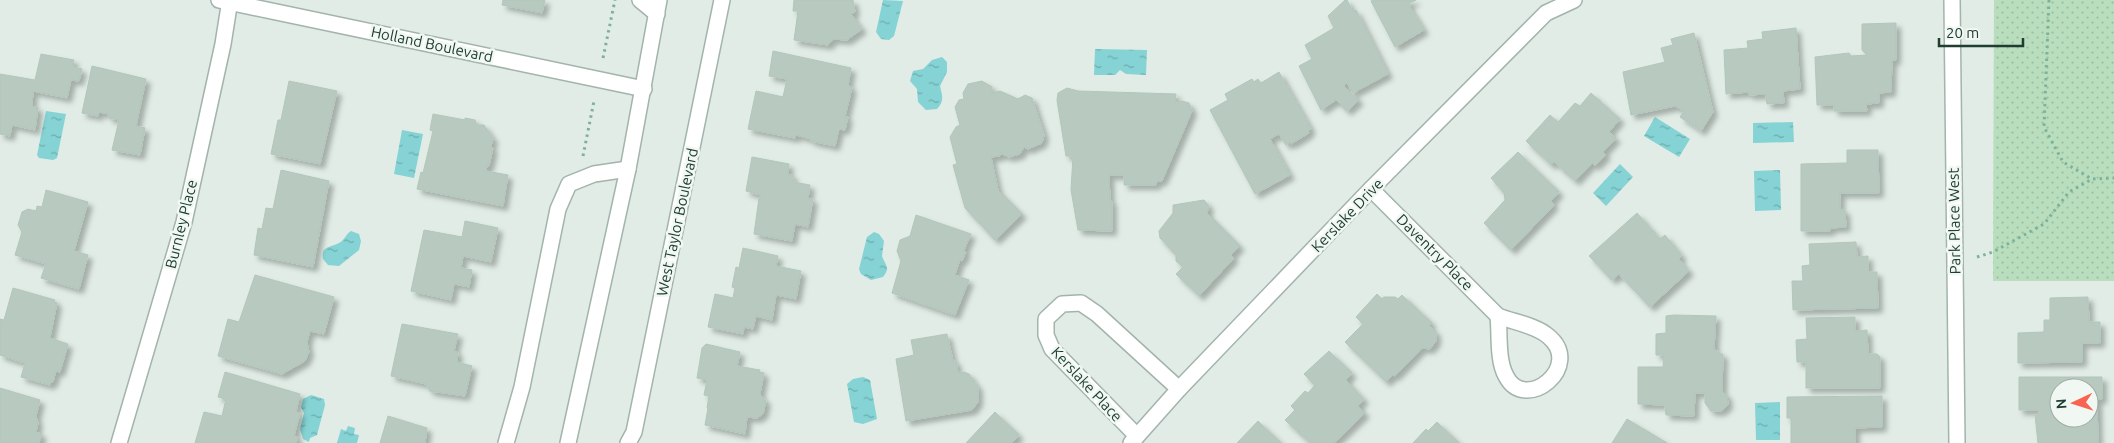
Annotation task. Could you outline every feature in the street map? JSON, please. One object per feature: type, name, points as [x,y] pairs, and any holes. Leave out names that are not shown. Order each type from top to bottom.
[{"type":"street","points":[[568,443],[628,169],[658,7],[640,0]]},
{"type":"street","name":"West Taylor Boulevard","points":[[628,443],[634,432],[722,0]]},
{"type":"street","name":"Kerslake Drive","points":[[1134,440],[1179,389],[1371,189],[1546,13],[1574,0]]},
{"type":"street","name":"Park Place West","points":[[1952,0],[1957,443]]},
{"type":"street","name":"Holland Boulevard","points":[[226,1],[644,89]]},
{"type":"street","name":"Burnley Place","points":[[118,443],[184,222],[222,44],[226,1]]},
{"type":"street","points":[[506,443],[522,387],[558,210],[569,184],[594,174],[628,169]]},
{"type":"street","name":"Daventry Place","points":[[1371,189],[1498,316],[1546,334],[1554,341],[1558,351],[1559,362],[1556,373],[1550,382],[1531,390],[1521,389],[1512,384],[1506,376],[1503,367],[1498,316]]},
{"type":"street","name":"Kerslake Place","points":[[1134,440],[1052,349],[1046,335],[1046,319],[1062,304],[1081,303],[1097,314],[1179,389]]},
{"type":"path","points":[[2050,0],[2044,127],[2063,162],[2092,179]]},
{"type":"path","points":[[1955,263],[1993,252],[2044,224],[2069,192],[2092,179],[2114,178]]},
{"type":"green space","points":[[1994,0],[2114,0],[2114,281],[1993,281]]},
{"type":"water","points":[[883,0],[903,1],[894,36],[889,40],[881,39],[876,32]]},
{"type":"water","points":[[1095,49],[1147,50],[1146,75],[1126,74],[1120,70],[1115,75],[1094,75]]},
{"type":"water","points":[[942,57],[947,62],[947,72],[940,86],[942,101],[937,109],[926,110],[918,102],[917,89],[910,81],[913,71],[923,69],[932,60]]},
{"type":"water","points":[[46,111],[66,114],[57,158],[53,160],[39,158],[37,155]]},
{"type":"water","points":[[1655,117],[1690,139],[1679,157],[1644,136]]},
{"type":"water","points":[[1793,122],[1794,142],[1753,143],[1753,123]]},
{"type":"water","points":[[402,130],[423,134],[414,178],[394,174]]},
{"type":"water","points":[[1620,164],[1633,177],[1606,206],[1593,193]]},
{"type":"water","points":[[1780,170],[1781,210],[1755,211],[1754,171]]},
{"type":"water","points":[[351,231],[359,234],[361,241],[359,250],[339,266],[328,265],[323,259],[323,252],[341,242]]},
{"type":"water","points":[[874,232],[879,234],[884,241],[882,256],[887,266],[887,271],[883,277],[871,280],[861,274],[859,269],[867,237]]},
{"type":"water","points":[[863,377],[870,380],[877,419],[863,424],[854,422],[847,384],[853,379]]},
{"type":"water","points":[[311,395],[324,399],[325,405],[317,435],[310,438],[309,442],[303,439],[300,429],[304,413],[301,407],[303,399]]},
{"type":"water","points":[[1780,402],[1780,440],[1756,440],[1755,403]]},
{"type":"water","points":[[348,426],[355,428],[354,434],[359,435],[357,443],[337,443],[341,429],[346,431]]},
{"type":"building","points":[[503,0],[545,0],[542,13],[502,5]]},
{"type":"building","points":[[794,0],[853,0],[855,12],[851,14],[862,29],[847,40],[833,39],[828,45],[794,40],[798,11],[793,11]]},
{"type":"building","points":[[1347,0],[1353,12],[1356,10],[1388,74],[1353,93],[1347,83],[1343,86],[1359,100],[1347,111],[1336,100],[1321,110],[1299,66],[1312,59],[1305,45],[1334,28],[1328,16]]},
{"type":"building","points":[[1416,0],[1408,4],[1424,30],[1395,47],[1371,1]]},
{"type":"building","points":[[1896,23],[1896,60],[1892,60],[1891,92],[1879,93],[1879,103],[1866,104],[1867,111],[1834,111],[1834,105],[1817,105],[1815,57],[1849,53],[1851,56],[1867,55],[1862,50],[1862,24]]},
{"type":"building","points":[[1796,28],[1800,89],[1783,91],[1784,103],[1767,104],[1766,94],[1749,95],[1749,92],[1726,94],[1724,50],[1748,48],[1747,41],[1763,39],[1762,32]]},
{"type":"building","points":[[1694,33],[1713,112],[1701,131],[1680,117],[1684,111],[1675,106],[1631,115],[1623,72],[1665,62],[1661,48],[1673,45],[1671,39]]},
{"type":"building","points":[[773,51],[851,68],[848,86],[852,87],[845,117],[848,117],[845,130],[839,129],[835,146],[811,141],[811,139],[796,135],[795,138],[748,129],[756,91],[783,97],[787,79],[769,76]]},
{"type":"building","points":[[41,54],[74,60],[73,67],[82,69],[79,81],[71,80],[67,98],[33,91],[32,106],[38,108],[35,130],[12,125],[10,136],[0,134],[0,74],[35,80]]},
{"type":"building","points":[[92,66],[146,79],[136,126],[145,128],[140,155],[112,150],[119,120],[109,118],[109,114],[99,112],[98,116],[82,113]]},
{"type":"building","points":[[1279,72],[1311,129],[1308,131],[1309,133],[1291,144],[1290,142],[1286,145],[1279,134],[1270,139],[1290,175],[1255,194],[1210,110],[1228,100],[1225,94],[1252,79],[1254,82],[1258,79],[1261,83]]},
{"type":"building","points":[[289,81],[337,91],[320,164],[271,154],[278,120],[281,120]]},
{"type":"building","points":[[982,81],[992,87],[992,93],[1000,91],[1018,99],[1025,95],[1032,98],[1044,135],[1042,143],[1028,149],[1024,147],[1020,154],[1009,157],[1002,154],[991,157],[998,190],[1022,214],[995,240],[965,208],[953,165],[957,164],[950,137],[956,127],[960,125],[955,107],[959,100],[964,99],[963,93],[968,84]]},
{"type":"building","points":[[1067,88],[1078,91],[1176,94],[1175,102],[1189,103],[1192,111],[1162,181],[1157,181],[1156,185],[1124,185],[1124,175],[1109,175],[1110,201],[1112,201],[1112,231],[1078,230],[1071,190],[1073,156],[1066,156],[1057,100],[1058,93]]},
{"type":"building","points":[[1591,93],[1620,119],[1609,132],[1616,138],[1603,152],[1606,155],[1595,166],[1592,163],[1575,181],[1554,162],[1551,165],[1526,141],[1550,115],[1558,122],[1575,103],[1580,106]]},
{"type":"building","points":[[433,114],[475,120],[477,125],[484,125],[494,140],[492,141],[491,148],[493,148],[486,171],[508,175],[503,206],[417,189],[421,172],[423,173],[433,131],[430,130]]},
{"type":"building","points":[[1847,150],[1878,150],[1879,193],[1840,193],[1840,210],[1845,210],[1846,227],[1830,228],[1830,231],[1801,231],[1801,164],[1847,163]]},
{"type":"building","points":[[1518,152],[1559,192],[1551,201],[1554,205],[1511,250],[1484,223],[1505,200],[1504,193],[1491,178]]},
{"type":"building","points":[[752,157],[789,164],[788,175],[793,175],[793,182],[810,185],[808,199],[813,199],[808,227],[795,224],[792,241],[754,234],[761,195],[746,191]]},
{"type":"building","points":[[281,170],[329,181],[313,267],[254,255],[258,228],[262,229],[266,208],[273,209]]},
{"type":"building","points":[[46,190],[88,202],[74,251],[88,255],[79,289],[41,278],[46,264],[15,255],[22,232],[18,225],[22,212],[28,209],[36,211],[37,206],[42,207]]},
{"type":"building","points":[[1204,200],[1209,206],[1207,213],[1240,246],[1231,255],[1234,258],[1199,296],[1176,274],[1183,267],[1176,261],[1176,255],[1160,238],[1159,231],[1173,213],[1173,205]]},
{"type":"building","points":[[1637,213],[1660,239],[1665,235],[1682,256],[1679,259],[1689,271],[1650,307],[1619,274],[1612,280],[1589,256]]},
{"type":"building","points":[[916,215],[971,234],[964,250],[966,252],[962,261],[960,260],[955,275],[969,280],[955,315],[892,293],[901,261],[897,251],[900,240],[910,236]]},
{"type":"building","points":[[465,221],[498,228],[491,262],[463,256],[461,268],[472,270],[469,287],[454,284],[451,300],[411,291],[424,230],[462,237]]},
{"type":"building","points":[[1856,242],[1857,257],[1868,256],[1868,272],[1877,272],[1878,308],[1793,310],[1792,281],[1803,281],[1802,266],[1810,265],[1809,244]]},
{"type":"building","points":[[743,248],[778,256],[776,266],[801,271],[796,299],[776,295],[772,320],[756,316],[753,329],[744,327],[743,334],[708,327],[715,294],[733,298],[735,288],[732,287],[736,267],[739,268]]},
{"type":"building","points":[[255,275],[334,297],[324,334],[310,331],[307,342],[309,352],[305,361],[282,374],[218,356],[228,319],[239,322]]},
{"type":"building","points":[[13,288],[55,300],[54,302],[57,303],[50,338],[68,344],[60,372],[56,371],[53,382],[50,385],[21,377],[25,363],[0,355],[0,319],[4,320]]},
{"type":"building","points":[[1377,294],[1382,299],[1384,297],[1395,297],[1398,299],[1402,295],[1432,323],[1429,326],[1436,332],[1436,341],[1430,349],[1422,348],[1395,376],[1393,375],[1386,382],[1345,342],[1363,324],[1356,317]]},
{"type":"building","points":[[2088,297],[2089,322],[2100,322],[2100,343],[2082,343],[2082,362],[2018,363],[2018,333],[2044,332],[2044,320],[2050,320],[2050,298]]},
{"type":"building","points":[[1666,316],[1716,316],[1714,349],[1723,355],[1722,392],[1727,395],[1728,405],[1721,411],[1711,411],[1705,403],[1705,393],[1695,393],[1694,416],[1666,415],[1665,405],[1638,404],[1638,367],[1663,367],[1664,355],[1656,355],[1656,334],[1666,333]]},
{"type":"building","points":[[1855,317],[1855,331],[1867,330],[1868,354],[1877,354],[1880,357],[1880,388],[1806,388],[1806,362],[1797,362],[1796,340],[1807,339],[1806,318]]},
{"type":"building","points":[[402,324],[458,334],[454,351],[458,352],[457,362],[472,366],[465,396],[430,391],[426,384],[391,376]]},
{"type":"building","points":[[947,334],[953,361],[956,361],[958,373],[964,372],[969,374],[978,387],[978,402],[972,410],[906,421],[896,359],[914,355],[911,340]]},
{"type":"building","points":[[706,344],[740,352],[737,366],[760,370],[759,372],[764,373],[760,394],[766,401],[763,414],[757,418],[747,417],[745,434],[705,425],[709,396],[704,395],[707,380],[697,378],[702,348]]},
{"type":"building","points":[[1329,351],[1352,373],[1346,380],[1364,399],[1358,406],[1365,413],[1334,443],[1310,443],[1285,420],[1295,410],[1291,406],[1305,391],[1308,393],[1315,385],[1304,374]]},
{"type":"building","points":[[225,372],[300,394],[296,412],[300,413],[294,436],[298,437],[296,443],[195,443],[204,412],[222,416],[226,399],[218,397]]},
{"type":"building","points":[[2019,377],[2102,377],[2102,399],[2099,399],[2099,378],[2049,378],[2049,428],[2098,428],[2098,443],[2038,443],[2035,415],[2039,415],[2039,410],[2019,410]]},
{"type":"building","points":[[0,388],[40,400],[36,416],[38,423],[36,432],[42,434],[39,443],[0,443]]},
{"type":"building","points":[[1882,396],[1882,427],[1855,428],[1855,443],[1791,443],[1791,418],[1787,418],[1787,397]]},
{"type":"building","points":[[995,412],[1019,435],[1012,443],[966,443]]},
{"type":"building","points":[[388,416],[427,428],[425,443],[380,443]]},
{"type":"building","points":[[1627,419],[1667,443],[1612,443]]},
{"type":"building","points":[[1258,421],[1281,443],[1237,443]]},
{"type":"building","points":[[1437,422],[1459,443],[1413,443],[1426,429],[1428,431]]}]
